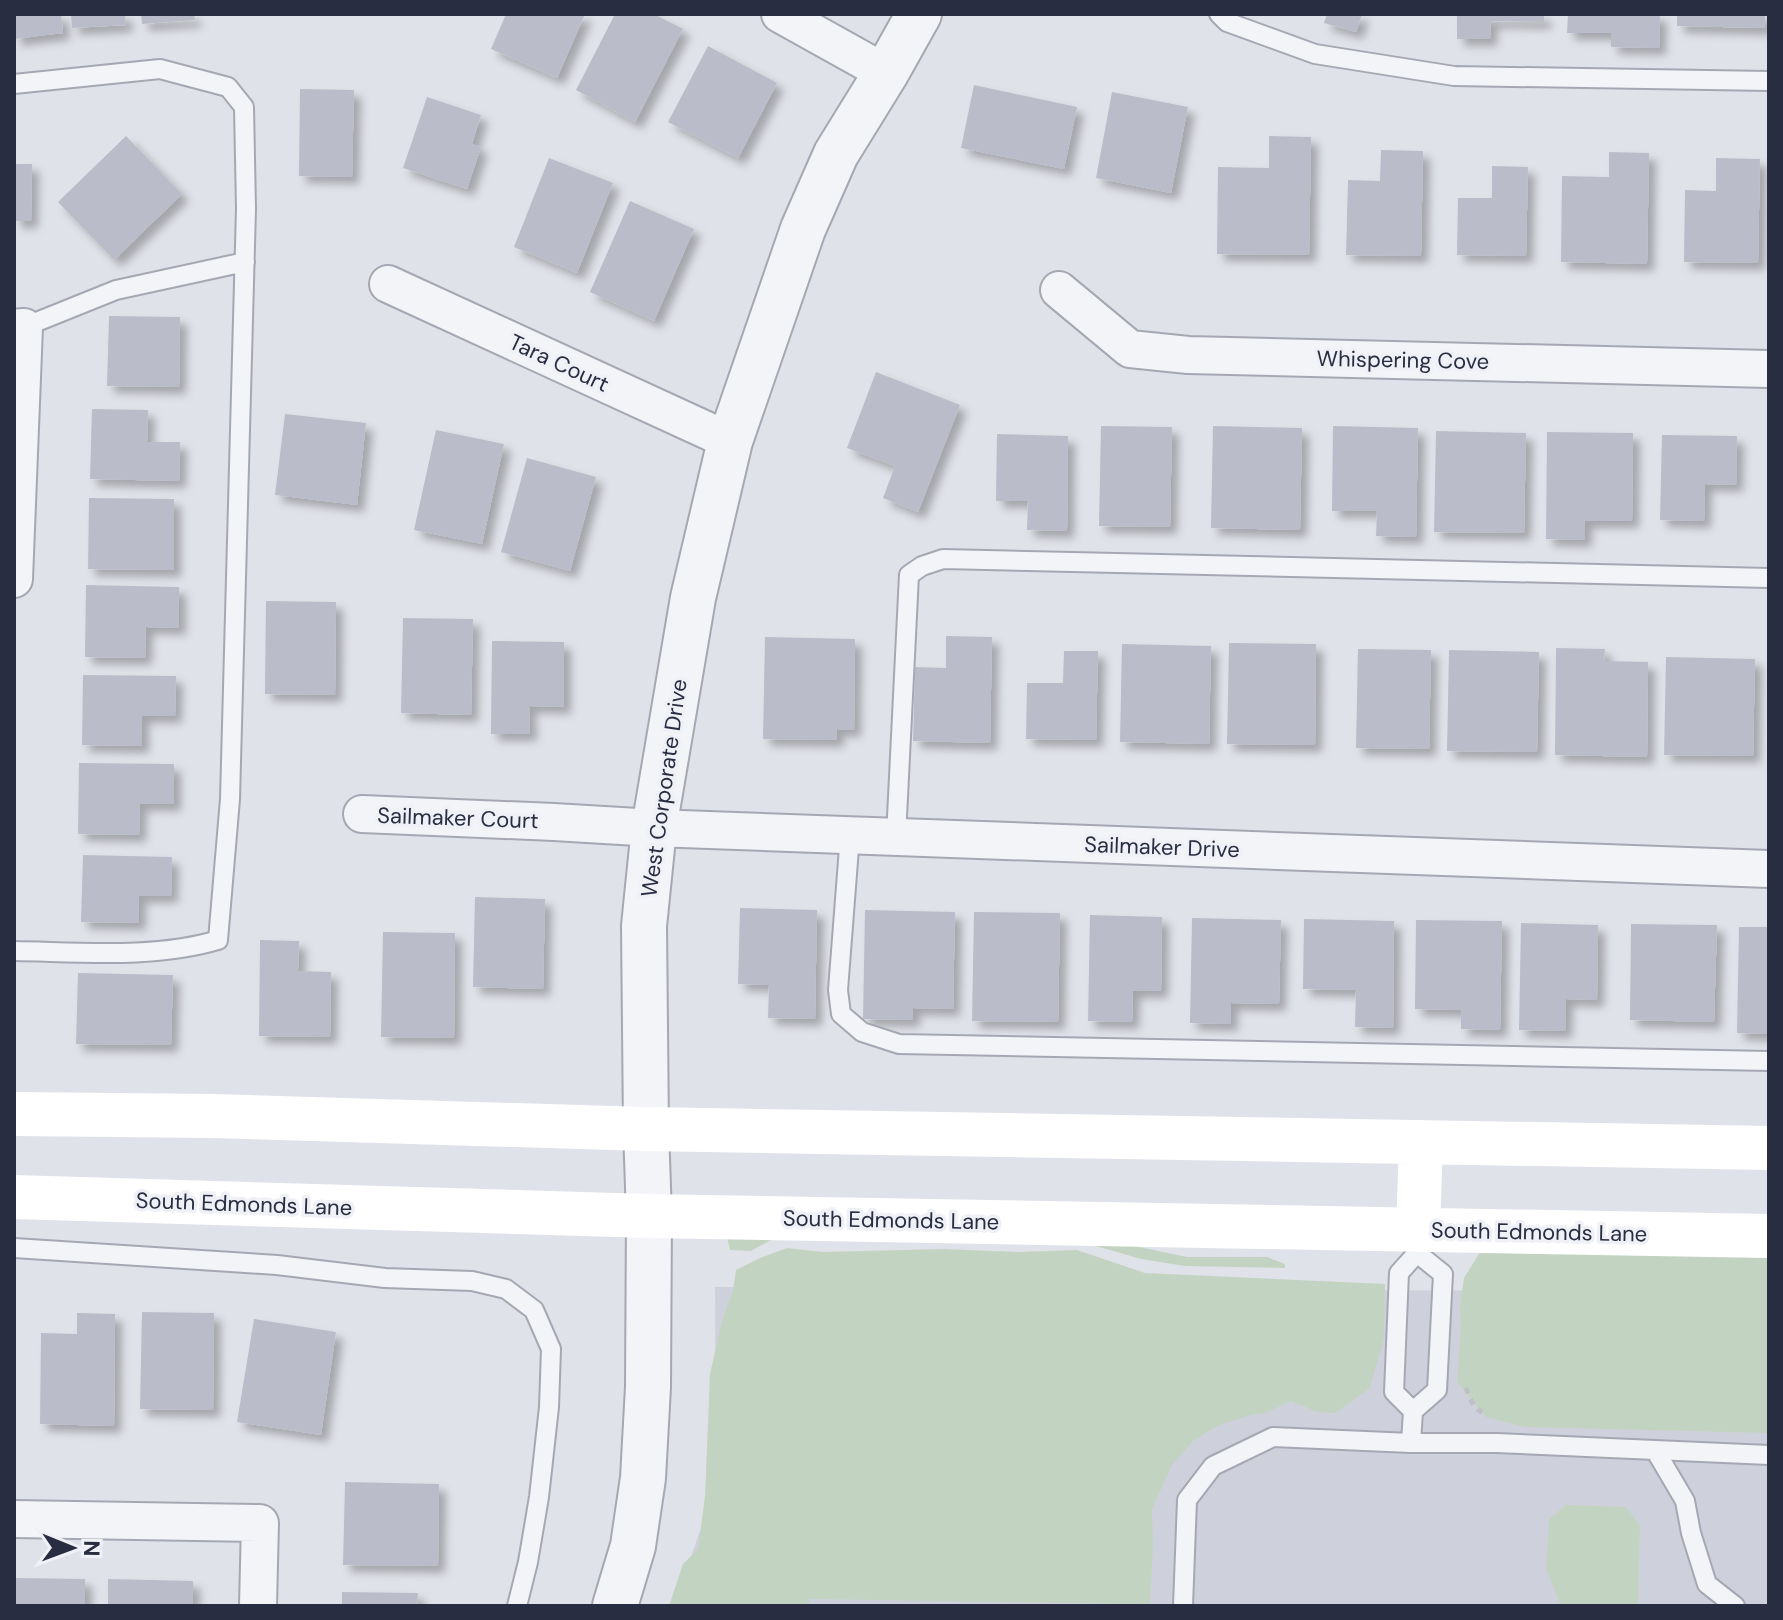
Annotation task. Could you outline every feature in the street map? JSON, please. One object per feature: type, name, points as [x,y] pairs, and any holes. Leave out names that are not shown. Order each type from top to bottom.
[{"type":"main road","points":[[14,1114],[212,1116],[646,1129],[1769,1148]]},
{"type":"main road","points":[[1418,1242],[1421,1142]]},
{"type":"main road","name":"South Edmonds Lane","points":[[14,1197],[1418,1242],[1769,1236]]},
{"type":"street","points":[[780,14],[886,73]]},
{"type":"street","name":"West Corporate Drive","points":[[615,1606],[633,1546],[643,1478],[648,1387],[649,1216],[644,926],[654,828],[693,598],[730,441],[803,229],[836,154],[919,14]]},
{"type":"street","name":"Tara Court","points":[[388,284],[730,441]]},
{"type":"street","name":"Whispering Cove","points":[[1059,290],[1130,349],[1188,355],[1769,369]]},
{"type":"street","points":[[14,579],[19,328]]},
{"type":"street","name":"Sailmaker Court","points":[[362,814],[554,822]]},
{"type":"street","name":"Sailmaker Drive","points":[[554,822],[1769,869]]},
{"type":"street","points":[[14,1519],[260,1523],[258,1606]]},
{"type":"lane","points":[[1219,14],[1227,22],[1315,54],[1454,76],[1769,81]]},
{"type":"lane","points":[[14,84],[160,69],[228,87],[244,107],[246,209],[230,799],[218,940],[196,947],[152,952],[14,951]]},
{"type":"lane","points":[[19,328],[116,290],[245,262]]},
{"type":"lane","points":[[896,837],[909,575],[922,566],[943,559],[1769,578]]},
{"type":"lane","points":[[850,835],[838,990],[841,1014],[862,1032],[899,1044],[1769,1061]]},
{"type":"lane","points":[[1411,1443],[1413,1411],[1437,1390],[1443,1274],[1418,1242],[1399,1273],[1394,1392],[1413,1411]]},
{"type":"lane","points":[[14,1248],[277,1265],[385,1278],[472,1281],[506,1289],[534,1310],[551,1349],[549,1407],[539,1497],[517,1606]]},
{"type":"lane","points":[[1183,1606],[1187,1500],[1213,1466],[1273,1437],[1769,1455]]},
{"type":"lane","points":[[1655,1450],[1685,1501],[1707,1584],[1735,1606]]},
{"type":"path","points":[[1462,1378],[1471,1402],[1480,1412],[1495,1418],[1496,1443]]},
{"type":"shaded area","points":[[715,1287],[1769,1292],[1769,1606],[673,1606],[716,1487]]},
{"type":"green space","points":[[735,1229],[1068,1232],[1187,1257],[1267,1257],[1285,1264],[1285,1268],[1185,1266],[1141,1259],[1082,1242],[933,1238],[897,1241],[782,1234],[751,1251],[730,1250],[727,1236]]},
{"type":"green space","points":[[787,1248],[823,1252],[1077,1250],[1145,1273],[1385,1284],[1384,1340],[1369,1389],[1335,1413],[1317,1412],[1291,1401],[1265,1413],[1219,1425],[1193,1441],[1172,1465],[1152,1509],[1150,1606],[810,1599],[808,1606],[669,1606],[683,1564],[698,1549],[705,1496],[710,1374],[736,1270]]},
{"type":"green space","points":[[1482,1249],[1769,1249],[1769,1433],[1525,1427],[1486,1417],[1457,1382],[1464,1278]]},
{"type":"green space","points":[[1566,1505],[1626,1507],[1640,1526],[1638,1606],[1561,1606],[1546,1568],[1549,1519]]},
{"type":"building","points":[[14,14],[61,14],[63,33],[14,39]]},
{"type":"building","points":[[71,14],[125,14],[126,25],[72,28]]},
{"type":"building","points":[[141,14],[194,14],[195,20],[142,24]]},
{"type":"building","points":[[506,14],[585,14],[557,78],[491,49]]},
{"type":"building","points":[[615,14],[654,14],[683,29],[635,122],[576,90]]},
{"type":"building","points":[[1327,14],[1362,14],[1356,32],[1324,23]]},
{"type":"building","points":[[1457,14],[1544,14],[1544,22],[1491,21],[1490,39],[1457,39]]},
{"type":"building","points":[[1568,14],[1660,14],[1659,48],[1611,47],[1611,33],[1567,33]]},
{"type":"building","points":[[1677,14],[1765,14],[1765,28],[1677,26]]},
{"type":"building","points":[[708,46],[777,83],[738,158],[668,122]]},
{"type":"building","points":[[974,85],[1077,107],[1064,169],[961,148]]},
{"type":"building","points":[[300,89],[354,90],[352,177],[299,176]]},
{"type":"building","points":[[1112,92],[1188,107],[1171,193],[1096,178]]},
{"type":"building","points":[[427,97],[481,115],[472,144],[481,147],[467,189],[403,168]]},
{"type":"building","points":[[126,136],[182,194],[114,260],[58,202]]},
{"type":"building","points":[[1269,136],[1311,137],[1309,255],[1217,254],[1218,167],[1269,168]]},
{"type":"building","points":[[1381,150],[1423,151],[1421,256],[1346,255],[1348,180],[1380,181]]},
{"type":"building","points":[[1609,152],[1649,153],[1647,264],[1561,262],[1562,176],[1609,177]]},
{"type":"building","points":[[549,158],[613,183],[577,273],[514,247]]},
{"type":"building","points":[[1716,158],[1760,159],[1758,263],[1684,262],[1685,190],[1716,191]]},
{"type":"building","points":[[14,164],[32,164],[31,221],[14,221]]},
{"type":"building","points":[[1492,166],[1528,167],[1526,256],[1457,255],[1458,198],[1492,198]]},
{"type":"building","points":[[630,201],[694,229],[654,321],[590,292]]},
{"type":"building","points":[[109,316],[180,317],[179,387],[107,386]]},
{"type":"building","points":[[876,372],[960,405],[918,512],[883,498],[895,466],[847,448]]},
{"type":"building","points":[[92,409],[148,410],[147,442],[180,442],[179,481],[90,479]]},
{"type":"building","points":[[285,414],[366,423],[357,505],[275,495]]},
{"type":"building","points":[[1101,426],[1172,427],[1170,527],[1099,526]]},
{"type":"building","points":[[1213,426],[1302,428],[1300,530],[1211,528]]},
{"type":"building","points":[[1333,426],[1418,428],[1416,537],[1376,536],[1377,511],[1332,511]]},
{"type":"building","points":[[436,430],[504,444],[482,544],[414,530]]},
{"type":"building","points":[[1436,431],[1526,433],[1524,533],[1434,532]]},
{"type":"building","points":[[1547,432],[1633,433],[1632,521],[1585,521],[1585,540],[1546,539]]},
{"type":"building","points":[[997,434],[1068,436],[1067,531],[1027,530],[1028,501],[996,501]]},
{"type":"building","points":[[1662,435],[1737,436],[1736,485],[1705,484],[1704,521],[1660,520]]},
{"type":"building","points":[[527,458],[596,477],[570,571],[501,552]]},
{"type":"building","points":[[89,498],[174,499],[174,570],[88,569]]},
{"type":"building","points":[[86,585],[179,587],[179,628],[146,627],[145,658],[85,657]]},
{"type":"building","points":[[266,601],[336,602],[335,695],[265,694]]},
{"type":"building","points":[[403,618],[473,619],[471,715],[401,713]]},
{"type":"building","points":[[946,636],[992,637],[990,743],[913,741],[915,667],[946,668]]},
{"type":"building","points":[[765,637],[855,639],[854,730],[837,729],[837,740],[763,739]]},
{"type":"building","points":[[492,641],[564,642],[564,707],[529,706],[530,734],[491,734]]},
{"type":"building","points":[[1229,643],[1316,644],[1315,745],[1227,744]]},
{"type":"building","points":[[1122,644],[1211,646],[1209,744],[1120,742]]},
{"type":"building","points":[[1556,648],[1605,649],[1604,661],[1648,662],[1647,757],[1555,755]]},
{"type":"building","points":[[1358,649],[1431,650],[1429,749],[1356,748]]},
{"type":"building","points":[[1449,650],[1539,652],[1537,752],[1447,751]]},
{"type":"building","points":[[1064,651],[1098,651],[1096,740],[1026,739],[1027,683],[1063,683]]},
{"type":"building","points":[[1666,657],[1755,659],[1753,756],[1664,755]]},
{"type":"building","points":[[83,675],[176,676],[175,716],[142,716],[142,746],[82,745]]},
{"type":"building","points":[[79,763],[174,764],[174,804],[140,804],[139,835],[78,834]]},
{"type":"building","points":[[83,855],[172,857],[171,896],[139,896],[139,923],[81,922]]},
{"type":"building","points":[[475,897],[545,899],[543,989],[473,987]]},
{"type":"building","points":[[740,908],[817,910],[815,1019],[768,1018],[769,985],[738,984]]},
{"type":"building","points":[[865,910],[955,912],[953,1009],[913,1008],[913,1020],[863,1019]]},
{"type":"building","points":[[974,912],[1060,913],[1058,1022],[972,1021]]},
{"type":"building","points":[[1090,915],[1162,917],[1161,991],[1133,991],[1132,1022],[1088,1021]]},
{"type":"building","points":[[1192,918],[1281,920],[1279,1004],[1231,1003],[1231,1024],[1190,1023]]},
{"type":"building","points":[[1304,919],[1394,921],[1393,1028],[1355,1027],[1356,990],[1303,989]]},
{"type":"building","points":[[1416,920],[1502,921],[1500,1030],[1461,1029],[1461,1010],[1415,1009]]},
{"type":"building","points":[[1521,923],[1598,925],[1597,1000],[1566,999],[1565,1031],[1519,1030]]},
{"type":"building","points":[[1631,924],[1717,925],[1714,1022],[1630,1020]]},
{"type":"building","points":[[1739,927],[1769,927],[1769,1034],[1737,1033]]},
{"type":"building","points":[[383,932],[455,933],[454,1038],[381,1037]]},
{"type":"building","points":[[260,940],[299,941],[298,971],[331,972],[330,1037],[259,1036]]},
{"type":"building","points":[[78,973],[173,975],[171,1045],[76,1044]]},
{"type":"building","points":[[142,1312],[214,1313],[213,1410],[140,1409]]},
{"type":"building","points":[[77,1313],[115,1314],[114,1426],[40,1424],[41,1333],[77,1334]]},
{"type":"building","points":[[254,1319],[336,1332],[321,1435],[237,1422]]},
{"type":"building","points":[[345,1482],[439,1484],[438,1566],[343,1565]]},
{"type":"building","points":[[14,1578],[85,1579],[85,1606],[14,1606]]},
{"type":"building","points":[[108,1579],[193,1581],[193,1606],[108,1606]]},
{"type":"building","points":[[342,1592],[418,1593],[417,1606],[342,1606]]}]
